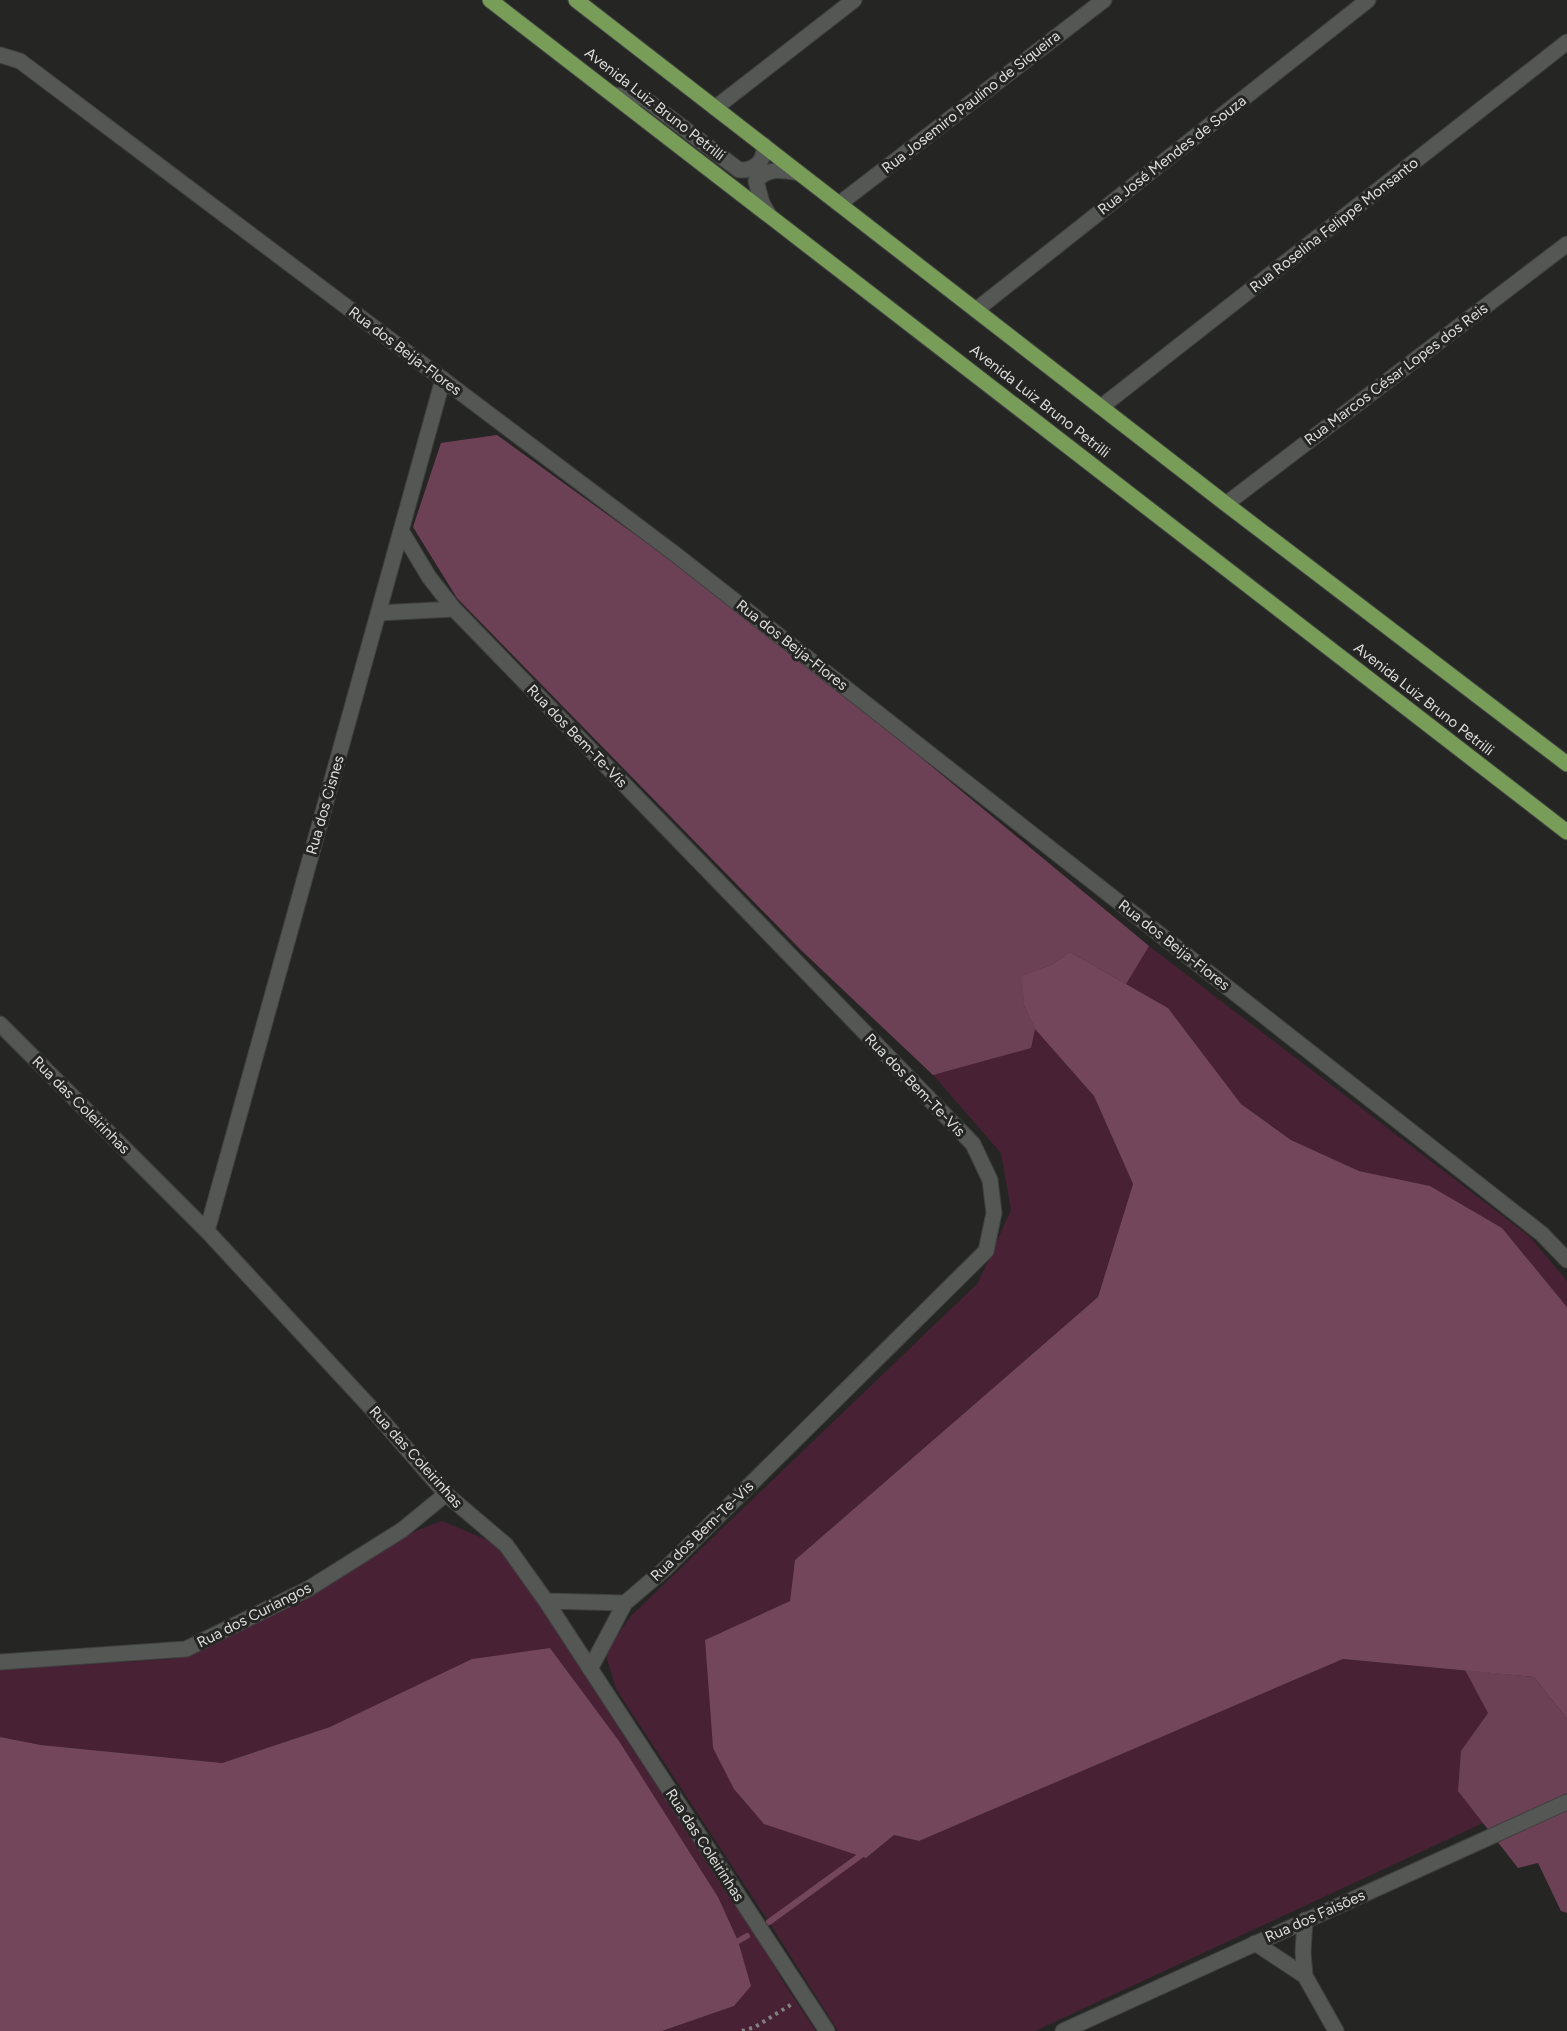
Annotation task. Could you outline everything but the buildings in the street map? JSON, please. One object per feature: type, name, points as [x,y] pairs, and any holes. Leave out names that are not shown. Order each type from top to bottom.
[{"type":"main road","name":"Avenida Luiz Bruno Petrilli","points":[[490,0],[1567,832]]},
{"type":"main road","points":[[582,2],[715,108],[1226,504],[1567,764]]},
{"type":"street","points":[[715,108],[854,0]]},
{"type":"street","name":"Rua Josemiro Paulino de Siqueira","points":[[839,204],[1104,0]]},
{"type":"street","name":"Rua José Mendes de Souza","points":[[976,310],[1368,0]]},
{"type":"street","name":"Rua Roselina Felippe Monsanto","points":[[1101,407],[1567,42]]},
{"type":"street","name":"Rua dos Beija-Flores","points":[[0,55],[20,61],[703,576],[1533,1227],[1567,1260]]},
{"type":"street","points":[[614,95],[644,98],[739,170],[751,169],[760,162],[764,146]]},
{"type":"street","points":[[769,215],[762,203],[756,181],[762,174],[778,169],[799,173]]},
{"type":"street","name":"Rua Marcos César Lopes dos Reis","points":[[1226,504],[1567,244]]},
{"type":"street","name":"Rua dos Cisnes","points":[[207,1231],[443,379]]},
{"type":"street","name":"Rua dos Bem-Te-Vis","points":[[402,532],[429,577],[454,609],[973,1144],[990,1180],[994,1213],[986,1251],[666,1568],[625,1603],[590,1669]]},
{"type":"street","points":[[378,612],[454,609]]},
{"type":"street","name":"Rua das Coleirinhas","points":[[0,1024],[207,1231],[372,1409],[446,1494],[506,1545],[546,1601],[827,2031]]},
{"type":"street","name":"Rua dos Curiangos","points":[[0,1662],[186,1649],[308,1589],[402,1530],[446,1494]]},
{"type":"street","points":[[546,1601],[625,1603]]},
{"type":"street","name":"Rua dos Faisões","points":[[1063,2031],[1567,1802]]},
{"type":"street","points":[[1305,1920],[1303,1952],[1305,1976],[1336,2031]]},
{"type":"street","points":[[1255,1943],[1305,1976]]},
{"type":"path","points":[[742,2031],[755,2027],[806,1996]]},
{"type":"shaded area","points":[[497,435],[907,746],[1149,946],[1529,1236],[1567,1281],[1567,1307],[1502,1228],[1430,1186],[1359,1171],[1291,1140],[1241,1104],[1168,1008],[1070,952],[1051,965],[1023,976],[1035,1029],[1094,1096],[1133,1184],[1098,1297],[795,1560],[790,1601],[705,1640],[713,1748],[866,1858],[894,1835],[919,1841],[1343,1659],[1534,1677],[1567,1719],[1567,1786],[1035,2031],[838,2031],[616,1689],[605,1652],[631,1616],[978,1283],[1011,1210],[1001,1153],[933,1075],[801,950],[457,598],[413,527],[441,443]]},
{"type":"shaded area","points":[[497,435],[669,559],[907,746],[1149,946],[1126,984],[1070,952],[1051,965],[1023,976],[1024,1006],[1035,1029],[1031,1048],[933,1075],[801,950],[457,598],[413,527],[441,443]]},
{"type":"shaded area","points":[[1070,952],[1168,1008],[1241,1104],[1291,1140],[1359,1171],[1430,1186],[1502,1228],[1567,1307],[1567,1719],[1534,1677],[1343,1659],[919,1841],[894,1835],[866,1858],[764,1824],[734,1789],[713,1748],[705,1640],[790,1601],[795,1560],[1098,1297],[1133,1184],[1094,1096],[1035,1029],[1024,1006],[1022,976],[1051,965]]},
{"type":"shaded area","points":[[442,1521],[492,1542],[537,1598],[631,1747],[754,1931],[782,1980],[816,2031],[662,2031],[734,2006],[718,1897],[619,1741],[550,1648],[222,1763],[41,1745],[0,1737],[0,1668],[172,1659],[223,1640],[332,1580],[407,1534]]},
{"type":"shaded area","points":[[550,1648],[619,1741],[718,1897],[738,1941],[751,1986],[734,2006],[662,2031],[0,2031],[0,1737],[41,1745],[222,1763],[330,1727],[472,1659]]},
{"type":"shaded area","points":[[1465,1670],[1534,1677],[1567,1719],[1567,1913],[1561,1911],[1538,1863],[1518,1868],[1458,1791],[1461,1751],[1488,1713]]},
{"type":"waterway","points":[[769,1922],[860,1856]]},
{"type":"waterway","points":[[738,1941],[747,1936]]}]
